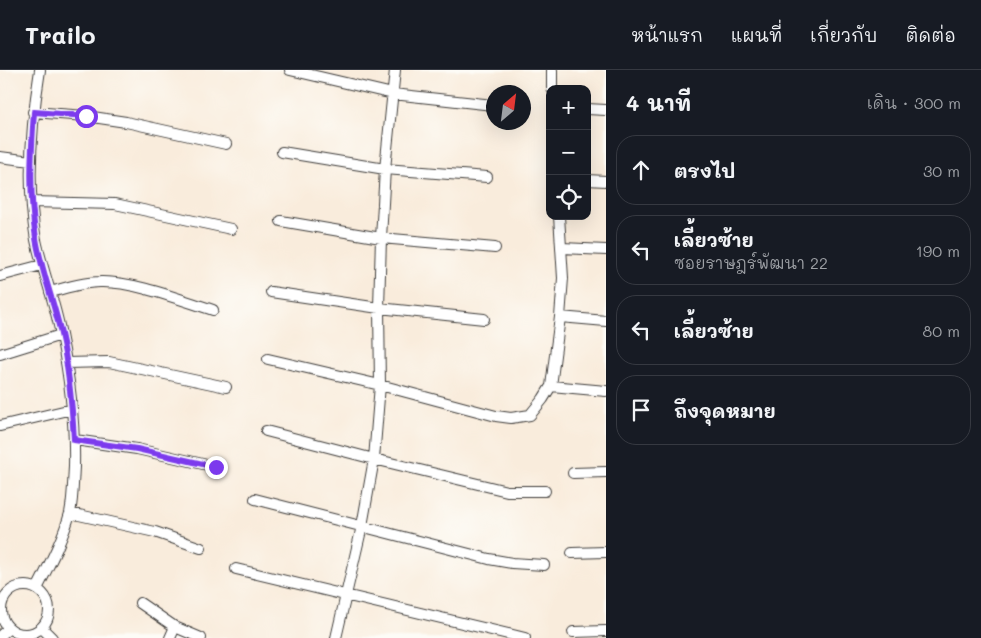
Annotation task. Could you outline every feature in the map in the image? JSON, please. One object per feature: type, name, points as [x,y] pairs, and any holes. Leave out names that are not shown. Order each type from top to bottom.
[{"type":"street","points":[[37,589],[51,561],[70,514],[73,491],[74,440],[66,363],[61,335],[36,239],[32,202],[31,161],[34,112],[40,70]]},
{"type":"street","points":[[290,70],[393,94],[486,104]]},
{"type":"street","points":[[336,638],[362,526],[374,459],[380,385],[379,308],[381,238],[385,169],[395,70]]},
{"type":"street","points":[[552,70],[552,85]]},
{"type":"street","points":[[591,109],[606,110]]},
{"type":"street","points":[[34,112],[86,116],[126,122],[226,144]]},
{"type":"street","points":[[282,152],[385,169],[487,178]]},
{"type":"street","points":[[0,156],[31,161]]},
{"type":"street","points":[[591,180],[606,181]]},
{"type":"street","points":[[32,202],[115,204],[231,229]]},
{"type":"street","points":[[268,359],[511,418],[530,415],[543,399],[550,386],[560,317],[563,278],[559,220]]},
{"type":"street","points":[[281,221],[381,238],[495,248]]},
{"type":"street","points":[[562,248],[606,250]]},
{"type":"street","points":[[0,276],[42,265]]},
{"type":"street","points":[[50,292],[79,284],[115,282],[213,310]]},
{"type":"street","points":[[271,292],[379,308],[484,319]]},
{"type":"street","points":[[560,317],[606,321]]},
{"type":"street","points":[[0,354],[61,335]]},
{"type":"street","points":[[66,363],[109,362],[226,388]]},
{"type":"street","points":[[550,386],[606,391]]},
{"type":"street","points":[[0,426],[72,409]]},
{"type":"street","points":[[266,430],[374,459],[508,491],[545,491]]},
{"type":"street","points":[[74,440],[137,449],[216,467]]},
{"type":"street","points":[[574,473],[606,472]]},
{"type":"street","points":[[255,499],[489,558],[512,563],[544,565]]},
{"type":"street","points":[[70,514],[156,532],[201,548]]},
{"type":"street","points":[[572,553],[606,552]]},
{"type":"street","points":[[236,569],[525,638]]},
{"type":"street","points":[[19,586],[37,589],[44,595],[48,603],[47,621],[42,628],[34,633],[16,634],[8,629],[0,614],[2,595],[19,586]]},
{"type":"street","points":[[140,603],[176,627],[201,638]]},
{"type":"street","points":[[170,638],[176,627]]},
{"type":"street","points":[[42,628],[52,638]]},
{"type":"street","points":[[0,636],[8,629]]},
{"type":"street","points":[[573,632],[606,631]]},
{"type":"route","points":[[86,116],[34,112],[31,161],[32,202],[36,239],[61,335],[72,409],[74,440],[137,449],[216,467]]}]
